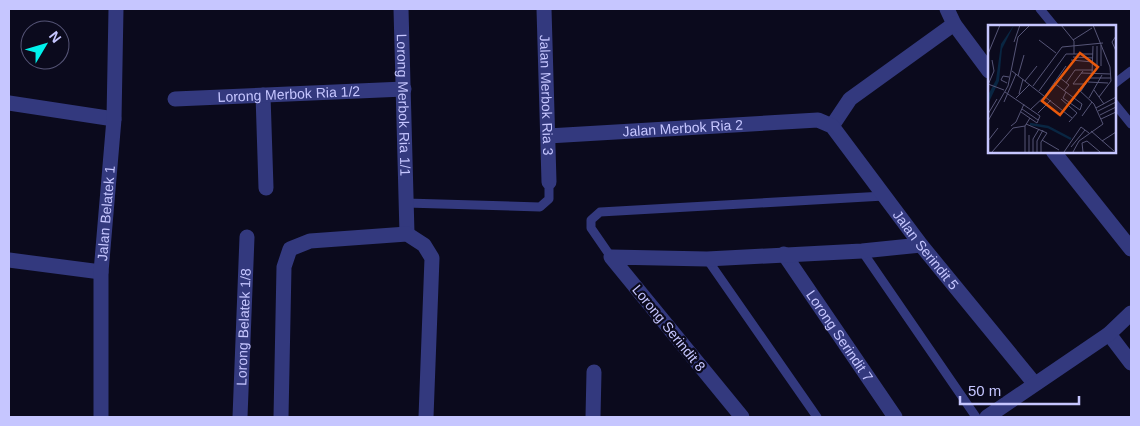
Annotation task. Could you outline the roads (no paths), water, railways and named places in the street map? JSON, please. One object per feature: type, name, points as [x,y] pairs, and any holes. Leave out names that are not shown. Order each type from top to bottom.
[{"type":"street","name":"Jalan Belatek 1","points":[[101,417],[101,272],[114,119],[116,9]]},
{"type":"street","name":"Lorong Merbok Ria 1/1","points":[[400,9],[404,89],[407,234]]},
{"type":"street","name":"Jalan Merbok Ria 3","points":[[544,9],[549,182]]},
{"type":"street","points":[[947,9],[954,24],[988,70]]},
{"type":"street","points":[[825,123],[850,99],[954,24]]},
{"type":"street","name":"Lorong Merbok Ria 1/2","points":[[175,99],[404,89]]},
{"type":"street","points":[[263,95],[266,188]]},
{"type":"street","points":[[9,103],[114,119]]},
{"type":"street","name":"Jalan Merbok Ria 2","points":[[548,136],[825,123]]},
{"type":"street","name":"Jalan Serindit 5","points":[[825,123],[921,245],[1034,383]]},
{"type":"street","points":[[1054,152],[1131,249]]},
{"type":"street","points":[[280,417],[284,267],[290,250],[310,241],[407,234],[424,245],[432,258],[426,417]]},
{"type":"street","name":"Lorong Belatek 1/8","points":[[240,417],[248,237]]},
{"type":"street","points":[[612,257],[707,259],[862,251],[921,245]]},
{"type":"street","name":"Lorong Serindit 7","points":[[784,254],[895,417]]},
{"type":"street","name":"Lorong Serindit 8","points":[[612,257],[742,417]]},
{"type":"street","points":[[9,260],[101,272]]},
{"type":"street","points":[[986,417],[1109,334],[1131,313]]},
{"type":"street","points":[[1109,334],[1131,363]]},
{"type":"street","points":[[593,417],[594,372]]},
{"type":"lane","points":[[1040,9],[1053,25]]},
{"type":"lane","points":[[1115,83],[1131,72]]},
{"type":"lane","points":[[1115,104],[1131,124]]},
{"type":"lane","points":[[406,203],[540,207],[548,199],[549,182]]},
{"type":"lane","points":[[612,257],[592,228],[591,220],[600,212],[884,196]]},
{"type":"lane","points":[[862,251],[976,417]]},
{"type":"lane","points":[[707,259],[817,417]]}]
